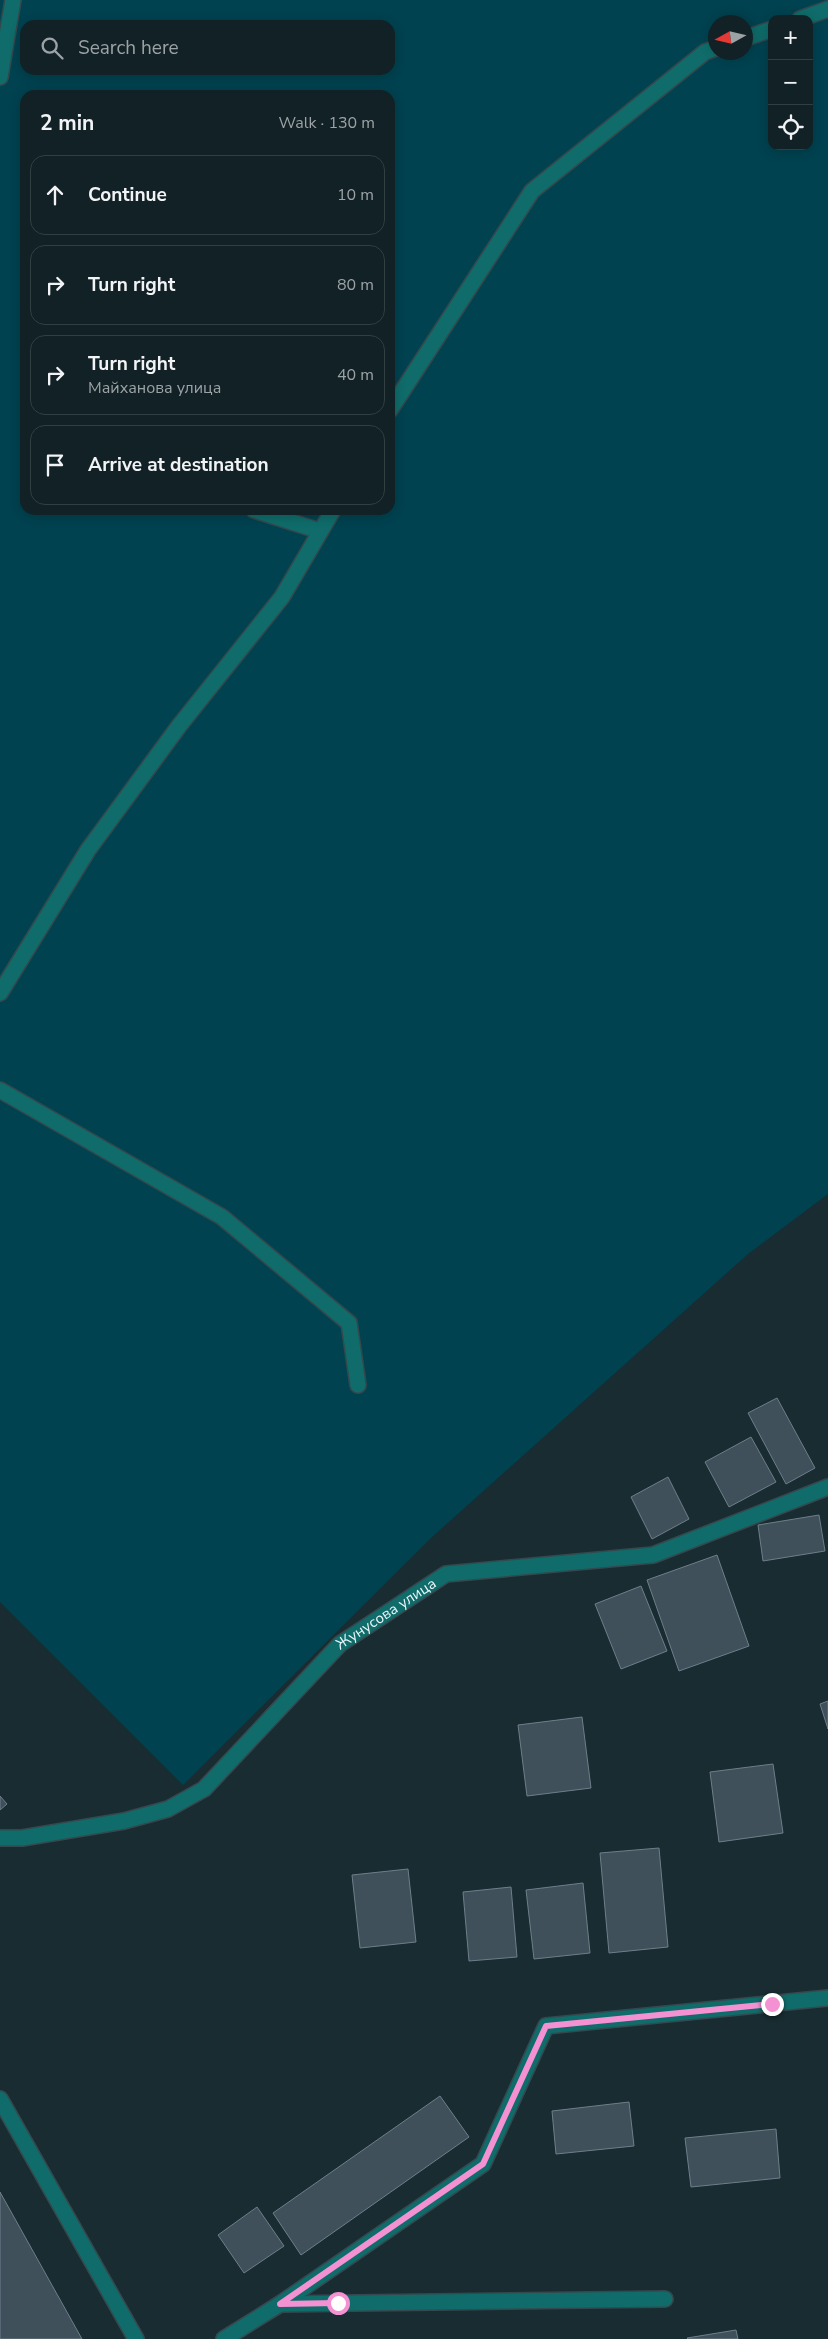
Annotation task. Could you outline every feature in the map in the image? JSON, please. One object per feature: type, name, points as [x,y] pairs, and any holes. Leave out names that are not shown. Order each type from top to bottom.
[{"type":"street","points":[[0,77],[13,0]]},
{"type":"street","points":[[811,15],[828,9]]},
{"type":"street","points":[[753,36],[768,30]]},
{"type":"street","points":[[395,402],[532,192],[708,51]]},
{"type":"street","points":[[270,515],[320,531]]},
{"type":"street","points":[[0,993],[88,850],[179,726],[282,597],[330,515]]},
{"type":"street","points":[[0,1090],[230,1223],[349,1323],[358,1384]]},
{"type":"street","name":"Жунусова улица","points":[[0,1838],[22,1838],[124,1821],[168,1809],[204,1789],[340,1644],[446,1574],[653,1555],[828,1487]]},
{"type":"street","points":[[224,2339],[280,2304],[483,2164],[546,2026],[828,1998]]},
{"type":"street","points":[[0,2099],[136,2339]]},
{"type":"street","points":[[280,2304],[665,2298]]},
{"type":"shaded area","points":[[0,0],[828,0],[828,1194],[748,1254],[432,1537],[183,1785],[0,1602]]},
{"type":"building","points":[[777,1398],[815,1468],[786,1484],[748,1413]]},
{"type":"building","points":[[751,1437],[776,1482],[729,1507],[705,1462]]},
{"type":"building","points":[[668,1477],[689,1519],[652,1539],[631,1497]]},
{"type":"building","points":[[819,1515],[825,1551],[763,1561],[758,1525]]},
{"type":"building","points":[[717,1555],[749,1646],[679,1671],[647,1580]]},
{"type":"building","points":[[641,1586],[667,1651],[621,1669],[595,1604]]},
{"type":"building","points":[[828,1701],[828,1729],[820,1704]]},
{"type":"building","points":[[582,1717],[591,1788],[527,1796],[518,1725]]},
{"type":"building","points":[[773,1764],[783,1833],[719,1842],[710,1772]]},
{"type":"building","points":[[0,1796],[7,1804],[0,1810]]},
{"type":"building","points":[[659,1848],[668,1947],[609,1953],[600,1853]]},
{"type":"building","points":[[408,1869],[416,1942],[360,1948],[352,1875]]},
{"type":"building","points":[[583,1883],[590,1953],[534,1959],[526,1890]]},
{"type":"building","points":[[511,1887],[517,1957],[469,1961],[463,1892]]},
{"type":"building","points":[[440,2096],[469,2137],[301,2255],[273,2213]]},
{"type":"building","points":[[629,2102],[634,2146],[556,2154],[552,2111]]},
{"type":"building","points":[[776,2129],[780,2178],[691,2187],[685,2138]]},
{"type":"building","points":[[0,2192],[82,2339],[0,2339]]},
{"type":"building","points":[[257,2207],[284,2246],[244,2273],[218,2235]]},
{"type":"building","points":[[736,2330],[738,2339],[687,2338]]},
{"type":"route","points":[[338,2303],[280,2304],[483,2164],[546,2026],[772,2004]]}]
